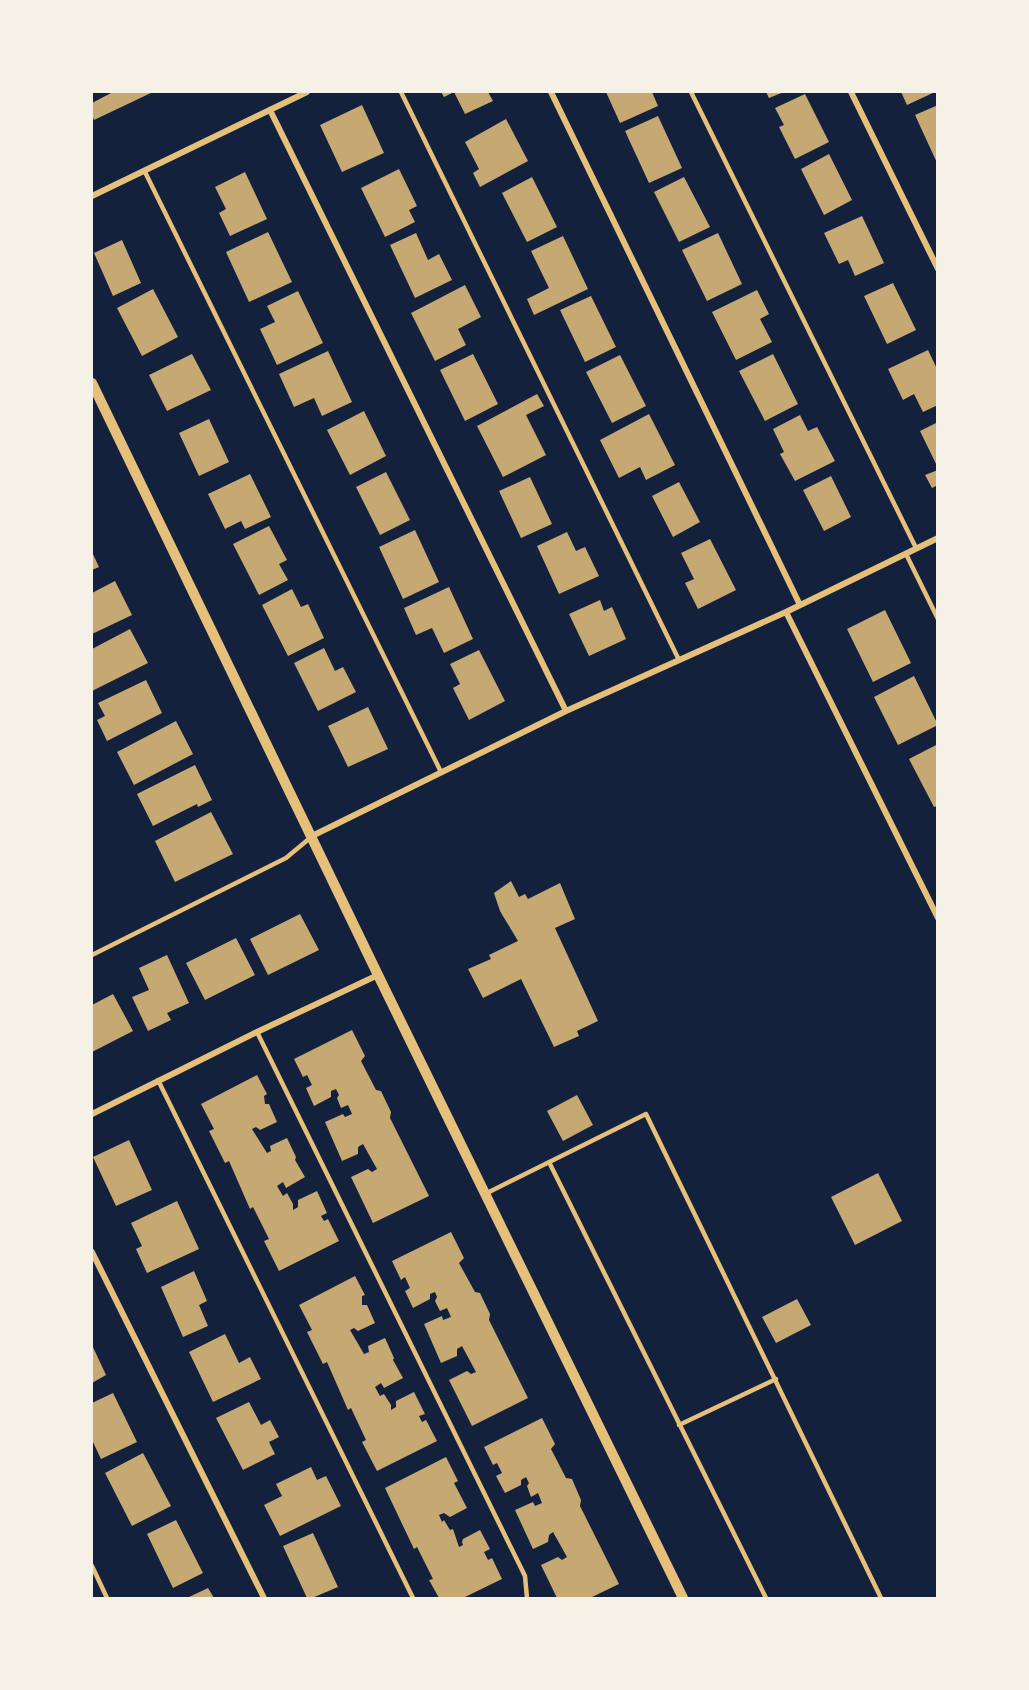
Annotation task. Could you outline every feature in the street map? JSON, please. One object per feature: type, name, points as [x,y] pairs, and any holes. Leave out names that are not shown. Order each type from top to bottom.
[{"type":"street","points":[[92,196],[307,92]]},
{"type":"street","points":[[551,92],[800,605]]},
{"type":"street","points":[[851,92],[938,269]]},
{"type":"street","points":[[270,110],[566,711]]},
{"type":"street","points":[[92,383],[683,1599]]},
{"type":"street","points":[[312,836],[566,711],[786,612],[938,538]]},
{"type":"street","points":[[786,612],[938,918]]},
{"type":"street","points":[[92,1114],[378,975]]},
{"type":"street","points":[[92,1252],[264,1599]]},
{"type":"lane","points":[[401,92],[679,660]]},
{"type":"lane","points":[[691,92],[916,548]]},
{"type":"lane","points":[[144,170],[441,772]]},
{"type":"lane","points":[[906,554],[938,619]]},
{"type":"lane","points":[[92,954],[286,858],[312,836]]},
{"type":"lane","points":[[257,1032],[525,1576],[527,1599]]},
{"type":"lane","points":[[158,1080],[413,1599]]},
{"type":"lane","points":[[485,1194],[646,1114],[881,1599]]},
{"type":"lane","points":[[549,1162],[766,1599]]},
{"type":"lane","points":[[680,1425],[776,1379]]},
{"type":"lane","points":[[92,1566],[107,1599]]},
{"type":"building","points":[[113,92],[153,92],[94,120],[92,103]]},
{"type":"building","points":[[441,92],[454,92],[444,97]]},
{"type":"building","points":[[454,92],[488,92],[493,101],[465,114]]},
{"type":"building","points":[[606,92],[652,92],[658,106],[620,123]]},
{"type":"building","points":[[766,92],[784,92],[769,98]]},
{"type":"building","points":[[901,92],[935,92],[907,105]]},
{"type":"building","points":[[805,94],[829,142],[795,159],[779,127],[784,125],[775,108]]},
{"type":"building","points":[[362,105],[384,153],[342,172],[320,125]]},
{"type":"building","points":[[938,105],[938,165],[915,115]]},
{"type":"building","points":[[658,116],[682,168],[649,183],[625,131]]},
{"type":"building","points":[[506,119],[528,161],[480,187],[473,173],[479,169],[465,142]]},
{"type":"building","points":[[829,154],[852,200],[824,215],[801,169]]},
{"type":"building","points":[[399,169],[417,206],[409,210],[415,222],[385,237],[361,188]]},
{"type":"building","points":[[245,172],[267,219],[230,236],[219,213],[226,209],[215,187]]},
{"type":"building","points":[[532,177],[557,227],[527,242],[502,193]]},
{"type":"building","points":[[684,177],[710,227],[679,242],[654,192]]},
{"type":"building","points":[[862,216],[884,263],[855,276],[848,260],[839,264],[824,233]]},
{"type":"building","points":[[268,232],[292,282],[249,302],[226,252]]},
{"type":"building","points":[[416,233],[428,260],[439,254],[452,280],[415,298],[390,245]]},
{"type":"building","points":[[718,233],[742,284],[707,301],[682,250]]},
{"type":"building","points":[[563,236],[588,289],[534,315],[527,299],[549,288],[531,251]]},
{"type":"building","points":[[122,240],[141,283],[113,296],[94,253]]},
{"type":"building","points":[[893,283],[916,330],[887,344],[864,296]]},
{"type":"building","points":[[465,285],[481,317],[458,329],[466,345],[435,361],[411,313]]},
{"type":"building","points":[[153,289],[178,337],[142,356],[117,308]]},
{"type":"building","points":[[757,290],[769,314],[760,319],[772,342],[736,360],[712,312]]},
{"type":"building","points":[[298,291],[323,343],[277,365],[260,329],[275,322],[267,306]]},
{"type":"building","points":[[591,296],[616,347],[585,362],[560,310]]},
{"type":"building","points":[[928,350],[938,371],[938,405],[923,412],[914,394],[903,400],[888,369]]},
{"type":"building","points":[[328,351],[352,402],[322,416],[314,398],[294,407],[279,374]]},
{"type":"building","points":[[192,354],[211,390],[167,411],[149,375]]},
{"type":"building","points":[[473,354],[498,404],[465,421],[440,370]]},
{"type":"building","points":[[773,354],[798,404],[765,421],[739,371]]},
{"type":"building","points":[[620,355],[646,406],[612,423],[586,372]]},
{"type":"building","points":[[537,394],[544,406],[526,415],[546,455],[503,477],[477,426]]},
{"type":"building","points":[[364,411],[386,456],[350,475],[327,430]]},
{"type":"building","points":[[649,414],[675,465],[646,480],[640,467],[619,478],[600,440]]},
{"type":"building","points":[[800,415],[808,431],[817,427],[835,461],[795,481],[780,454],[784,452],[773,429]]},
{"type":"building","points":[[209,419],[229,462],[199,476],[179,433]]},
{"type":"building","points":[[938,422],[938,468],[920,431]]},
{"type":"building","points":[[938,470],[938,485],[932,488],[925,475]]},
{"type":"building","points":[[386,472],[410,520],[380,535],[356,487]]},
{"type":"building","points":[[250,474],[271,517],[245,529],[241,521],[225,529],[208,494]]},
{"type":"building","points":[[831,476],[851,517],[824,531],[803,490]]},
{"type":"building","points":[[530,477],[552,524],[521,538],[499,491]]},
{"type":"building","points":[[679,482],[700,522],[673,537],[652,496]]},
{"type":"building","points":[[269,526],[287,560],[279,564],[288,580],[259,595],[233,544]]},
{"type":"building","points":[[415,530],[439,582],[403,599],[379,547]]},
{"type":"building","points":[[567,532],[576,551],[585,547],[599,576],[559,594],[537,546]]},
{"type":"building","points":[[710,539],[736,590],[698,609],[685,583],[694,579],[681,553]]},
{"type":"building","points":[[92,552],[99,567],[92,570]]},
{"type":"building","points":[[115,581],[132,615],[92,634],[92,593]]},
{"type":"building","points":[[449,587],[473,639],[444,653],[432,628],[416,635],[404,608]]},
{"type":"building","points":[[292,589],[301,607],[308,604],[324,638],[288,656],[262,605]]},
{"type":"building","points":[[600,600],[604,611],[612,607],[626,639],[589,656],[569,614]]},
{"type":"building","points":[[885,610],[911,663],[873,682],[847,629]]},
{"type":"building","points":[[130,629],[148,663],[92,691],[92,649]]},
{"type":"building","points":[[324,648],[335,671],[343,667],[356,692],[318,711],[294,663]]},
{"type":"building","points":[[479,650],[505,701],[469,720],[453,688],[460,684],[450,664]]},
{"type":"building","points":[[914,676],[938,725],[898,745],[874,697]]},
{"type":"building","points":[[146,680],[162,713],[107,741],[97,720],[105,716],[98,703]]},
{"type":"building","points":[[368,707],[388,749],[348,767],[328,726]]},
{"type":"building","points":[[176,721],[193,754],[134,785],[117,752]]},
{"type":"building","points":[[938,744],[938,806],[934,807],[909,759]]},
{"type":"building","points":[[195,765],[212,800],[198,807],[197,804],[153,826],[137,794]]},
{"type":"building","points":[[211,812],[233,854],[175,882],[155,841]]},
{"type":"building","points":[[511,881],[519,897],[525,894],[528,899],[560,883],[575,919],[555,928],[598,1021],[577,1031],[579,1036],[554,1047],[521,979],[483,998],[468,969],[491,959],[489,955],[518,941],[500,911],[494,893]]},
{"type":"building","points":[[300,914],[319,950],[268,975],[250,939]]},
{"type":"building","points":[[236,938],[255,975],[205,1000],[186,963]]},
{"type":"building","points":[[167,955],[189,1003],[167,1013],[171,1020],[148,1031],[132,997],[149,990],[139,968]]},
{"type":"building","points":[[113,994],[133,1031],[92,1052],[92,1005]]},
{"type":"building","points":[[352,1030],[365,1056],[361,1061],[376,1090],[381,1091],[391,1112],[390,1118],[429,1196],[373,1223],[351,1177],[368,1169],[372,1172],[377,1169],[363,1144],[358,1147],[358,1154],[342,1161],[325,1122],[343,1114],[345,1117],[352,1114],[348,1105],[341,1108],[336,1089],[331,1091],[331,1097],[314,1106],[306,1088],[312,1085],[307,1075],[303,1077],[294,1059]]},
{"type":"building","points":[[257,1075],[267,1094],[264,1096],[265,1104],[269,1104],[277,1122],[260,1130],[256,1127],[252,1129],[267,1153],[271,1151],[270,1146],[287,1138],[296,1157],[295,1160],[305,1177],[286,1188],[283,1182],[277,1186],[283,1196],[287,1193],[293,1204],[293,1210],[298,1207],[298,1200],[317,1191],[327,1213],[321,1216],[324,1221],[328,1219],[339,1241],[279,1271],[264,1241],[269,1239],[253,1207],[250,1209],[229,1161],[225,1163],[209,1131],[214,1129],[201,1104]]},
{"type":"building","points":[[577,1095],[593,1125],[563,1141],[547,1111]]},
{"type":"building","points":[[129,1140],[152,1190],[116,1206],[93,1157]]},
{"type":"building","points":[[878,1173],[902,1221],[855,1245],[831,1197]]},
{"type":"building","points":[[177,1201],[199,1249],[147,1273],[136,1249],[142,1246],[131,1223]]},
{"type":"building","points":[[451,1232],[464,1258],[459,1263],[475,1292],[480,1293],[490,1314],[489,1320],[528,1398],[472,1426],[449,1380],[467,1371],[471,1374],[476,1372],[462,1346],[457,1349],[457,1356],[441,1363],[424,1324],[442,1316],[443,1320],[451,1317],[447,1308],[440,1311],[435,1301],[437,1297],[435,1292],[430,1294],[430,1299],[413,1308],[405,1291],[410,1288],[405,1277],[401,1280],[392,1261]]},
{"type":"building","points":[[194,1271],[207,1301],[199,1305],[208,1326],[183,1337],[161,1287]]},
{"type":"building","points":[[355,1276],[365,1295],[362,1296],[362,1305],[367,1305],[375,1323],[358,1331],[354,1328],[350,1330],[364,1354],[369,1352],[368,1346],[385,1338],[403,1378],[384,1388],[381,1383],[375,1387],[380,1396],[384,1394],[391,1405],[391,1410],[396,1407],[396,1401],[414,1392],[425,1414],[419,1416],[422,1422],[426,1420],[437,1441],[377,1471],[362,1442],[366,1440],[351,1408],[348,1410],[327,1362],[323,1364],[307,1332],[312,1330],[299,1305]]},
{"type":"building","points":[[797,1299],[811,1325],[776,1343],[762,1317]]},
{"type":"building","points":[[225,1334],[239,1363],[250,1357],[261,1379],[213,1402],[189,1352]]},
{"type":"building","points":[[92,1345],[106,1375],[92,1383]]},
{"type":"building","points":[[113,1393],[137,1442],[101,1459],[92,1440],[92,1403]]},
{"type":"building","points":[[249,1402],[261,1425],[270,1420],[279,1437],[269,1442],[275,1454],[243,1470],[216,1418]]},
{"type":"building","points":[[542,1418],[555,1444],[551,1449],[566,1478],[572,1479],[581,1500],[580,1506],[619,1584],[590,1598],[557,1598],[541,1565],[558,1557],[562,1560],[567,1557],[553,1532],[549,1535],[548,1542],[533,1549],[515,1510],[533,1502],[535,1506],[542,1503],[538,1493],[531,1497],[526,1477],[521,1480],[521,1485],[505,1493],[496,1476],[502,1473],[497,1463],[493,1465],[484,1447]]},
{"type":"building","points":[[143,1453],[171,1506],[132,1526],[105,1473]]},
{"type":"building","points":[[446,1457],[458,1481],[454,1483],[467,1508],[450,1517],[444,1513],[439,1515],[442,1522],[444,1520],[450,1530],[453,1529],[459,1547],[463,1545],[463,1539],[480,1530],[490,1549],[484,1552],[488,1560],[492,1558],[502,1579],[463,1598],[439,1598],[429,1580],[433,1579],[417,1547],[414,1549],[385,1488]]},
{"type":"building","points":[[311,1467],[317,1480],[326,1476],[341,1506],[280,1536],[264,1505],[282,1496],[276,1484]]},
{"type":"building","points":[[176,1520],[203,1573],[173,1588],[147,1534]]},
{"type":"building","points":[[313,1533],[338,1587],[307,1598],[283,1546]]},
{"type":"building","points":[[208,1588],[214,1598],[187,1598]]}]
